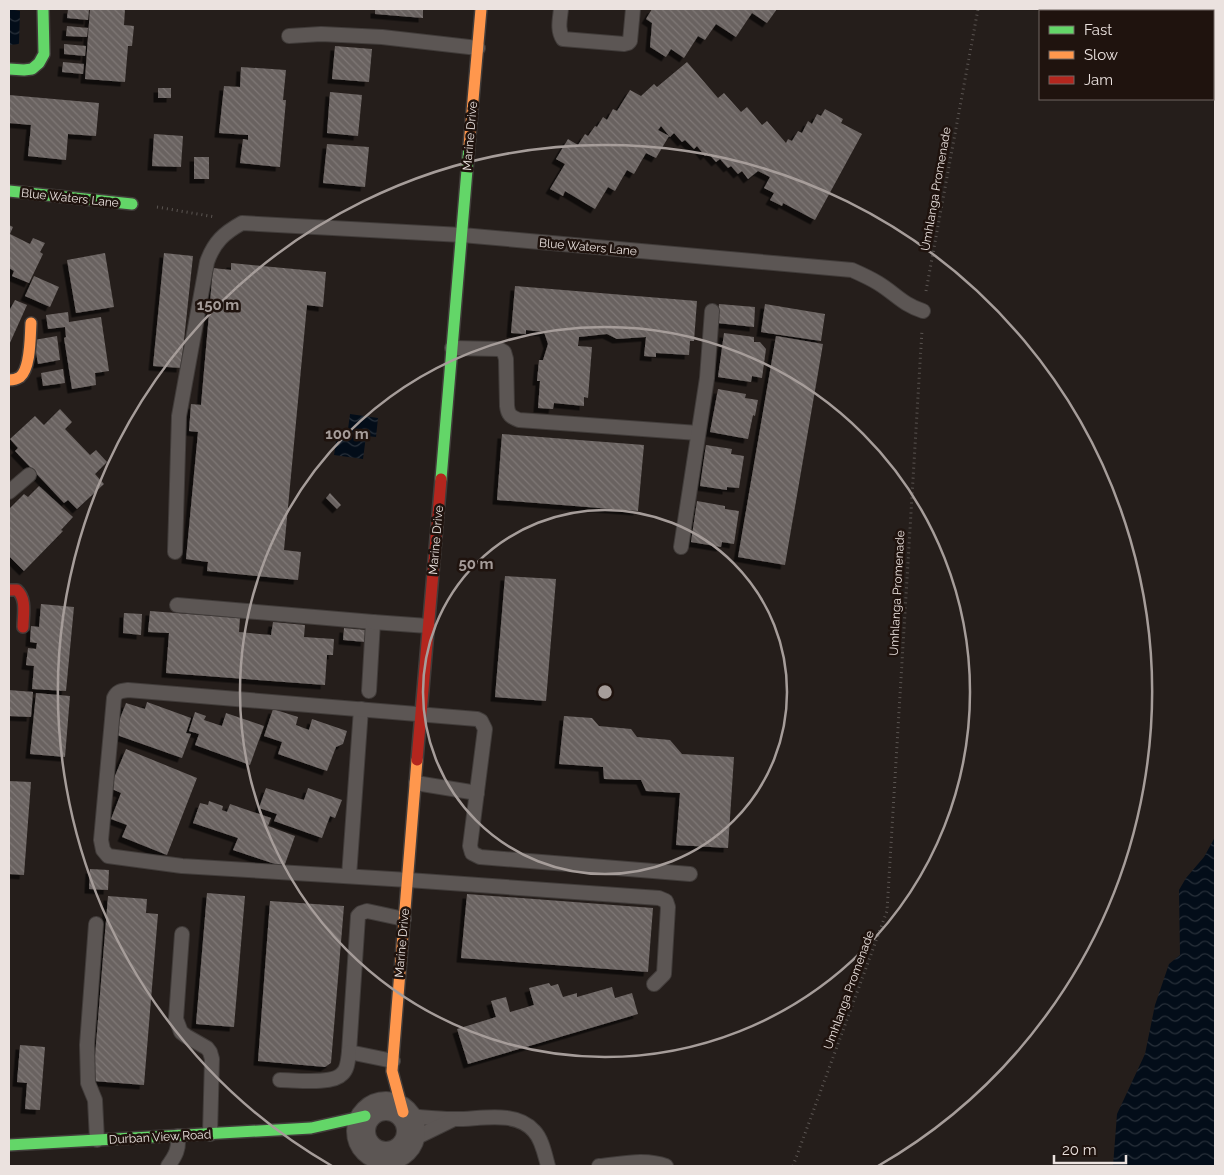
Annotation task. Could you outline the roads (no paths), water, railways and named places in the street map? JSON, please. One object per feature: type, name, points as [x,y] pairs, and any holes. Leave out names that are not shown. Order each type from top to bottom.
[{"type":"street","points":[[9,69],[32,69],[39,63],[44,54],[43,9]]},
{"type":"street","name":"Marine Drive","points":[[402,1137],[393,1066],[428,626],[481,9]]},
{"type":"street","name":"Blue Waters Lane","points":[[9,191],[132,204]]},
{"type":"street","points":[[9,380],[20,378],[24,373],[28,357],[31,322]]},
{"type":"street","points":[[9,590],[17,590],[24,598],[23,627]]},
{"type":"street","name":"Marine Drive","points":[[367,1114],[393,1066]]},
{"type":"street","points":[[386,1105],[396,1107],[402,1137],[392,1156],[383,1156],[371,1152],[367,1154],[360,1131],[361,1123],[367,1114],[376,1107],[386,1105]]},
{"type":"street","name":"Durban View Road","points":[[9,1145],[311,1128],[367,1114]]},
{"type":"street","name":"Durban View Road","points":[[311,1128],[367,1154]]},
{"type":"lane","points":[[561,9],[559,30],[563,39],[624,44],[630,41],[633,9]]},
{"type":"lane","points":[[289,36],[321,34],[382,37],[478,48]]},
{"type":"lane","name":"Blue Waters Lane","points":[[176,552],[179,416],[207,262],[210,252],[219,240],[242,223],[462,235],[852,270],[878,283],[903,302],[923,311]]},
{"type":"lane","points":[[680,547],[708,378],[712,311]]},
{"type":"lane","points":[[452,348],[499,349],[504,352],[506,360],[506,406],[512,418],[698,433]]},
{"type":"lane","points":[[9,492],[28,476]]},
{"type":"lane","points":[[177,605],[428,626]]},
{"type":"lane","points":[[369,690],[373,622]]},
{"type":"lane","points":[[654,984],[664,974],[668,907],[666,901],[659,898],[182,866],[112,857],[105,853],[101,840],[114,698],[119,691],[128,690],[476,719],[481,722],[484,729],[470,846],[472,853],[480,857],[690,874]]},
{"type":"lane","points":[[349,876],[361,710]]},
{"type":"lane","points":[[416,783],[477,793]]},
{"type":"lane","points":[[280,1080],[323,1081],[342,1075],[346,1068],[349,1052],[358,916],[367,911],[404,919]]},
{"type":"lane","points":[[96,924],[87,1045],[88,1083],[95,1100],[97,1140]]},
{"type":"lane","points":[[182,934],[176,1020],[181,1032],[207,1048],[210,1052],[212,1060],[210,1134]]},
{"type":"lane","points":[[349,1052],[393,1066]]},
{"type":"lane","points":[[402,1137],[453,1120],[509,1118],[522,1122],[534,1131],[542,1146],[548,1166]]},
{"type":"lane","points":[[402,1137],[453,1120]]},
{"type":"lane","points":[[168,1166],[179,1147],[178,1136]]},
{"type":"lane","points":[[599,1166],[642,1162],[659,1163],[666,1166]]},
{"type":"water","points":[[9,9],[20,11],[19,44],[9,45]]},
{"type":"water","points":[[350,414],[378,418],[376,437],[366,436],[363,459],[334,455],[337,436],[347,437]]},
{"type":"water","points":[[1215,837],[1215,1166],[1113,1166],[1117,1114],[1145,1054],[1155,1005],[1169,964],[1180,955],[1179,890],[1186,878],[1204,857]]}]
